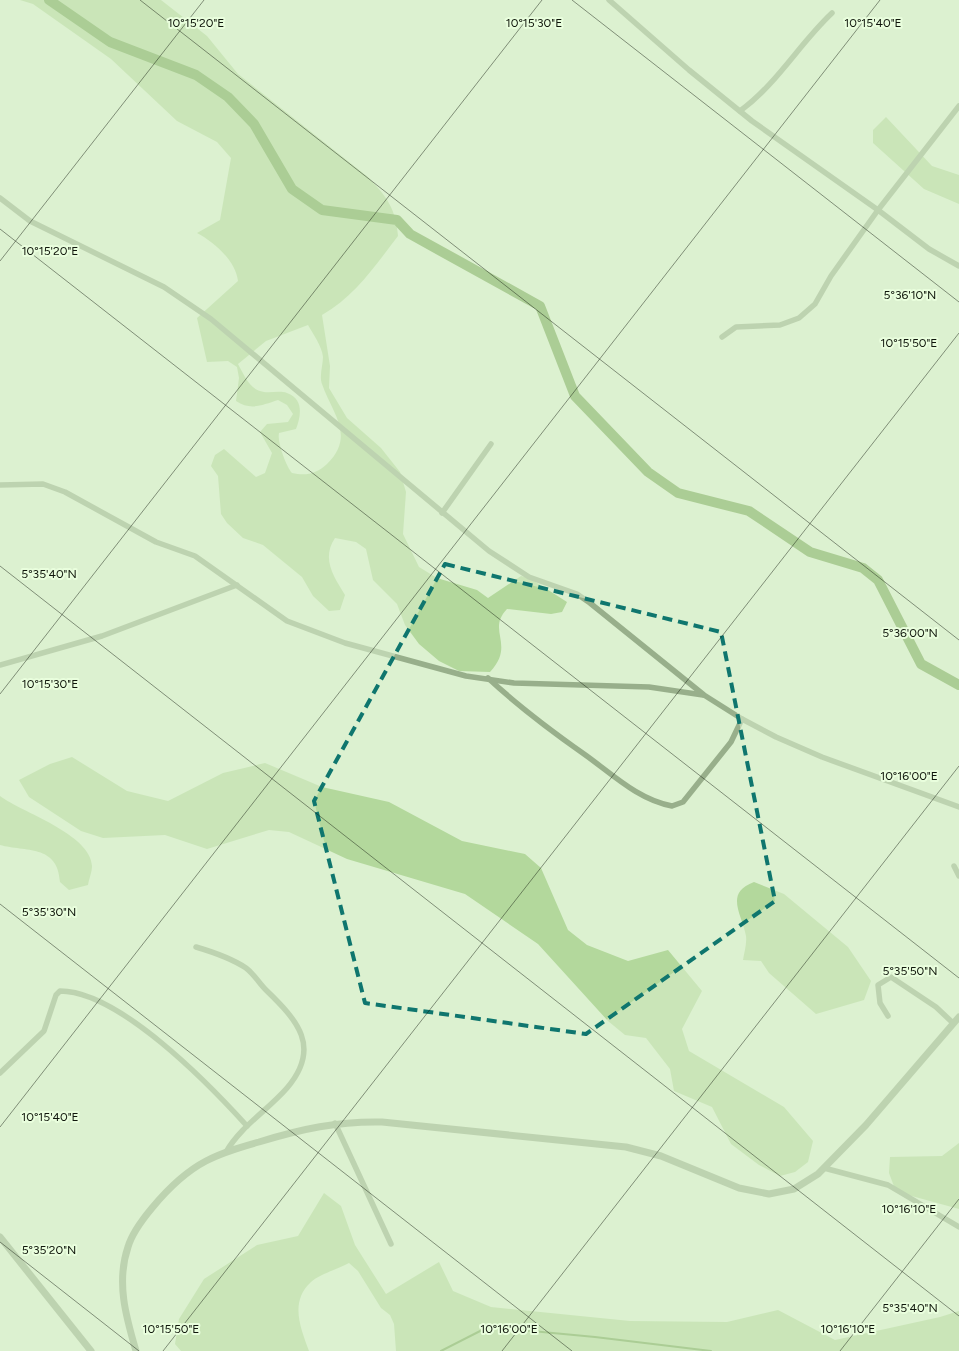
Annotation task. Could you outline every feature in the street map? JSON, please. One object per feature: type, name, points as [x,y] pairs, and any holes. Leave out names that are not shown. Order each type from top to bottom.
[{"type":"street","points":[[609,0],[689,70],[740,111],[929,249],[959,266]]},
{"type":"street","points":[[740,111],[772,83],[810,34],[832,13]]},
{"type":"street","points":[[722,337],[736,328],[780,324],[799,318],[815,304],[831,276],[878,210],[959,106]]},
{"type":"street","points":[[0,198],[30,221],[164,287],[211,319],[512,568],[547,585],[577,594],[704,696],[776,737],[822,757],[959,807]]},
{"type":"street","points":[[442,512],[491,444]]},
{"type":"street","points":[[0,485],[43,484],[64,492],[156,542],[196,556],[287,621],[317,634],[466,676],[514,683],[649,688],[704,696]]},
{"type":"street","points":[[0,665],[102,636],[237,585]]},
{"type":"street","points":[[488,678],[544,726],[612,776],[636,792],[672,806],[683,802],[731,742],[742,719]]},
{"type":"street","points":[[954,866],[959,876]]},
{"type":"street","points":[[196,946],[223,956],[246,968],[287,1009],[300,1028],[303,1042],[302,1060],[297,1073],[287,1088],[247,1126],[226,1152]]},
{"type":"street","points":[[888,1016],[880,1003],[878,986],[891,977],[936,1007],[953,1023]]},
{"type":"street","points":[[0,1073],[44,1031],[56,995],[60,992],[69,991],[105,1005],[131,1020],[193,1069],[247,1126]]},
{"type":"street","points":[[136,1351],[125,1313],[122,1289],[124,1260],[131,1238],[156,1204],[184,1176],[205,1162],[226,1152],[284,1134],[335,1123],[402,1124],[626,1147],[661,1156],[726,1184],[759,1193],[776,1193],[794,1189],[810,1180],[824,1168],[893,1096],[959,1016]]},
{"type":"street","points":[[335,1123],[391,1244]]},
{"type":"street","points":[[824,1168],[888,1186],[959,1227]]},
{"type":"street","points":[[0,1237],[91,1351]]},
{"type":"highlighted area","points":[[445,564],[721,632],[775,901],[586,1034],[365,1003],[314,801]]},
{"type":"green space","points":[[20,0],[161,0],[207,36],[238,74],[368,177],[385,197],[393,211],[398,236],[354,290],[345,299],[322,315],[330,366],[329,388],[347,418],[381,448],[400,472],[406,492],[403,534],[419,567],[437,578],[477,590],[488,598],[521,576],[531,579],[567,602],[562,612],[551,614],[507,609],[501,617],[499,624],[501,653],[490,672],[459,671],[439,661],[419,644],[405,625],[397,604],[373,580],[366,549],[356,542],[335,538],[331,546],[329,561],[333,575],[345,595],[340,610],[329,611],[313,596],[302,577],[263,545],[243,538],[227,523],[221,514],[218,476],[211,466],[215,455],[224,449],[256,477],[265,473],[272,453],[260,432],[267,424],[288,422],[293,414],[287,405],[278,400],[252,406],[236,401],[239,378],[237,367],[228,361],[207,362],[197,318],[238,281],[229,259],[210,241],[197,233],[220,220],[231,158],[217,142],[177,121],[111,59],[33,4]],"holes":[[[308,325],[322,353],[321,381],[336,415],[341,434],[336,454],[327,464],[315,472],[302,474],[292,473],[287,465],[279,442],[279,433],[296,429],[300,413],[299,404],[296,399],[287,393],[263,392],[256,389],[247,380],[238,364],[266,341]]]},
{"type":"green space","points":[[886,117],[932,166],[959,175],[959,204],[924,189],[873,143],[873,130]]},
{"type":"green space","points":[[72,757],[127,791],[168,801],[223,773],[265,763],[322,787],[389,802],[462,841],[525,854],[541,868],[568,930],[587,945],[628,961],[668,950],[702,991],[682,1029],[689,1051],[784,1107],[813,1141],[808,1162],[795,1172],[780,1176],[759,1165],[731,1144],[712,1107],[674,1091],[670,1069],[646,1038],[625,1035],[608,1021],[538,944],[465,894],[347,859],[289,832],[269,830],[207,849],[165,835],[103,838],[81,831],[29,797],[19,780],[50,764]]},
{"type":"green space","points":[[0,796],[54,825],[80,844],[89,854],[92,866],[88,885],[69,890],[60,882],[58,870],[47,855],[0,845]]},
{"type":"green space","points":[[754,882],[784,894],[848,947],[871,981],[864,1000],[816,1014],[769,973],[761,961],[743,960],[746,936],[737,905],[737,898],[745,887]]},
{"type":"green space","points":[[959,1143],[959,1209],[908,1195],[895,1189],[889,1173],[890,1157],[942,1156]]},
{"type":"green space","points":[[324,1193],[341,1206],[355,1245],[386,1294],[439,1262],[453,1291],[491,1307],[630,1321],[727,1322],[778,1310],[835,1340],[940,1317],[959,1311],[959,1351],[396,1351],[394,1324],[390,1315],[381,1308],[358,1271],[349,1263],[315,1279],[304,1290],[300,1298],[300,1325],[309,1351],[181,1351],[175,1344],[179,1319],[204,1279],[257,1245],[298,1236]]},
{"type":"waterway","points":[[49,0],[110,42],[196,75],[228,97],[254,124],[292,189],[322,210],[397,220],[410,234],[540,306],[575,396],[648,472],[678,493],[749,511],[810,552],[863,568],[878,580],[921,664],[959,685]]},
{"type":"waterway","points":[[441,1351],[488,1327],[595,1337],[711,1351]]}]
